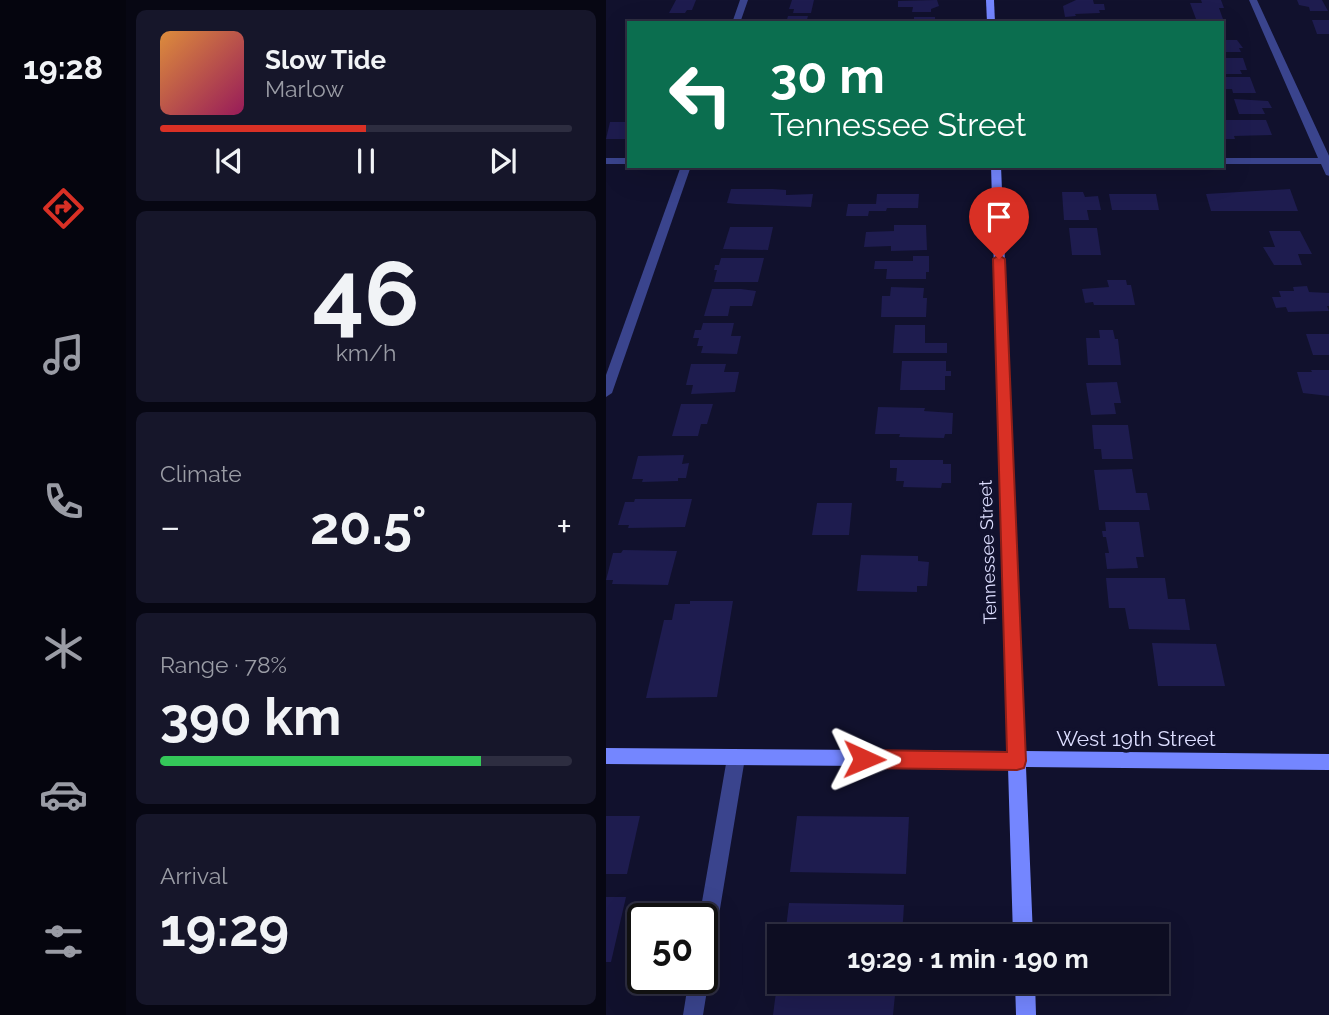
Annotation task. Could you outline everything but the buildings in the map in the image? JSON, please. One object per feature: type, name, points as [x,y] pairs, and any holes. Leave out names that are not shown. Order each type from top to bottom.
[{"type":"street","points":[[737,21],[744,0]]},
{"type":"street","points":[[990,0],[991,21]]},
{"type":"street","points":[[1253,0],[1327,161],[1329,173]]},
{"type":"street","points":[[606,161],[627,161]]},
{"type":"street","points":[[1224,161],[1327,161]]},
{"type":"street","points":[[606,393],[685,168]]},
{"type":"street","name":"Tennessee Street","points":[[996,168],[1023,924]]},
{"type":"street","name":"West 19th Street","points":[[606,756],[1329,762]]},
{"type":"street","points":[[711,903],[736,758]]},
{"type":"street","points":[[692,1015],[696,994]]},
{"type":"street","points":[[1025,994],[1026,1015]]},
{"type":"route","points":[[864,759],[1017,761],[999,259]]}]
